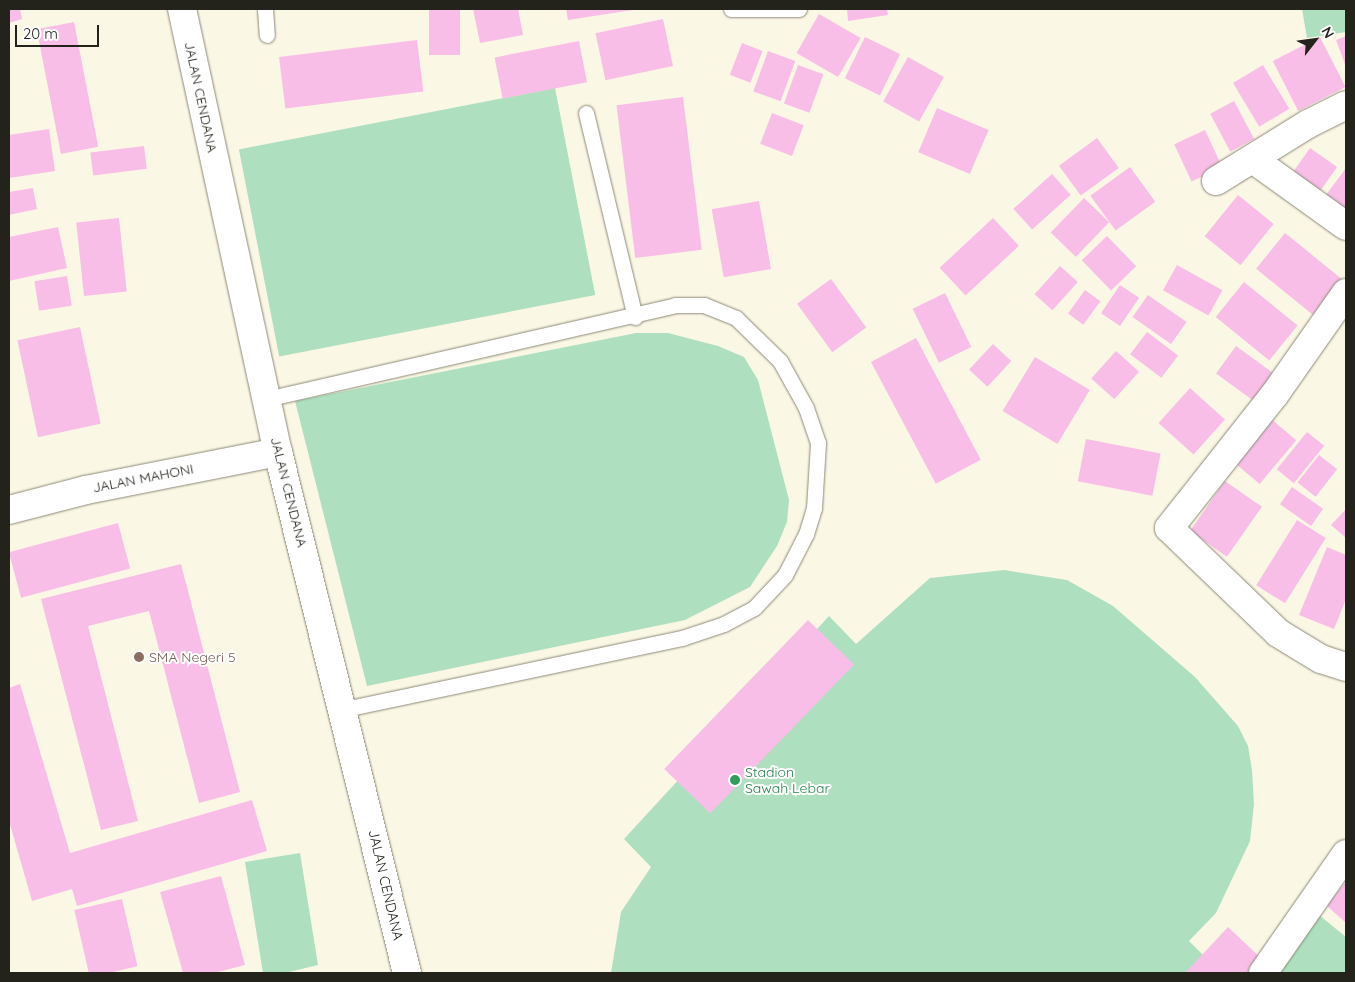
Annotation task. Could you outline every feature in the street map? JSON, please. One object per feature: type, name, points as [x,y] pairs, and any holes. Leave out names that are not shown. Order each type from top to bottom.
[{"type":"street","name":"JALAN CENDANA","points":[[182,9],[278,452],[344,709],[407,973]]},
{"type":"street","points":[[1216,181],[1254,160],[1308,124],[1346,105]]},
{"type":"street","points":[[1254,160],[1346,226]]},
{"type":"street","points":[[1346,293],[1275,394],[1169,528],[1278,633],[1322,659],[1346,668]]},
{"type":"street","name":"JALAN MAHONI","points":[[9,510],[86,490],[278,452]]},
{"type":"street","points":[[1263,973],[1346,854]]},
{"type":"lane","points":[[265,9],[267,35]]},
{"type":"lane","points":[[731,9],[800,9]]},
{"type":"lane","points":[[586,113],[635,317]]},
{"type":"lane","points":[[266,399],[688,304],[720,310],[757,335],[793,381],[818,443],[818,479],[806,534],[785,575],[754,608],[724,624],[682,638],[344,709]]},
{"type":"green space","points":[[1302,9],[1346,9],[1346,32],[1307,38]]},
{"type":"green space","points":[[555,88],[595,295],[279,357],[239,149]]},
{"type":"green space","points":[[636,333],[668,333],[718,346],[744,357],[758,380],[789,500],[787,522],[777,546],[750,587],[685,620],[367,686],[295,401]]},
{"type":"green space","points":[[1004,570],[1067,580],[1113,606],[1195,677],[1238,726],[1248,746],[1252,770],[1254,804],[1250,841],[1216,913],[1189,941],[1221,973],[611,973],[621,912],[651,867],[624,839],[829,616],[856,644],[930,578]]},
{"type":"green space","points":[[300,853],[318,965],[285,973],[263,973],[245,862]]},
{"type":"green space","points":[[1319,915],[1346,937],[1346,973],[1271,973]]},
{"type":"building","points":[[9,9],[20,9],[22,19],[9,23]]},
{"type":"building","points":[[429,9],[460,9],[460,55],[429,55]]},
{"type":"building","points":[[473,9],[518,9],[523,35],[480,43]]},
{"type":"building","points":[[566,9],[633,9],[633,10],[568,20]]},
{"type":"building","points":[[847,9],[887,9],[888,15],[848,21]]},
{"type":"building","points":[[819,14],[861,38],[838,77],[796,53]]},
{"type":"building","points":[[663,19],[673,66],[605,80],[596,33]]},
{"type":"building","points":[[74,22],[98,147],[61,154],[37,29]]},
{"type":"building","points":[[1346,36],[1346,67],[1336,40]]},
{"type":"building","points":[[865,37],[900,54],[880,95],[845,78]]},
{"type":"building","points":[[1320,37],[1345,87],[1298,111],[1273,61]]},
{"type":"building","points":[[417,40],[423,92],[285,109],[279,57]]},
{"type":"building","points":[[579,41],[587,82],[503,99],[495,57]]},
{"type":"building","points":[[742,43],[763,51],[750,83],[730,75]]},
{"type":"building","points":[[768,51],[795,61],[781,101],[753,91]]},
{"type":"building","points":[[908,57],[944,77],[919,121],[883,102]]},
{"type":"building","points":[[798,65],[823,74],[809,113],[784,104]]},
{"type":"building","points":[[1263,65],[1289,109],[1259,127],[1233,83]]},
{"type":"building","points":[[683,97],[702,250],[635,258],[616,105]]},
{"type":"building","points":[[1234,101],[1254,139],[1230,152],[1210,114]]},
{"type":"building","points":[[937,108],[989,130],[970,174],[918,152]]},
{"type":"building","points":[[772,113],[804,125],[792,156],[760,144]]},
{"type":"building","points":[[49,129],[55,171],[9,178],[9,135]]},
{"type":"building","points":[[1205,130],[1222,167],[1192,182],[1174,144]]},
{"type":"building","points":[[1097,138],[1119,168],[1081,196],[1059,166]]},
{"type":"building","points":[[144,146],[147,169],[93,175],[90,153]]},
{"type":"building","points":[[1310,148],[1337,167],[1320,191],[1293,172]]},
{"type":"building","points":[[1130,167],[1155,202],[1116,231],[1090,196]]},
{"type":"building","points":[[1346,168],[1346,216],[1323,199]]},
{"type":"building","points":[[1052,174],[1071,195],[1032,230],[1013,209]]},
{"type":"building","points":[[33,188],[37,209],[9,215],[9,192]]},
{"type":"building","points":[[1238,195],[1274,224],[1240,265],[1205,236]]},
{"type":"building","points":[[1084,198],[1109,222],[1076,257],[1051,233]]},
{"type":"building","points":[[759,201],[771,269],[724,277],[712,209]]},
{"type":"building","points":[[119,218],[127,292],[84,296],[76,222]]},
{"type":"building","points":[[993,218],[1019,246],[966,296],[940,268]]},
{"type":"building","points":[[58,227],[67,268],[9,281],[9,237]]},
{"type":"building","points":[[1285,233],[1342,279],[1313,315],[1256,269]]},
{"type":"building","points":[[1107,236],[1136,266],[1111,291],[1082,260]]},
{"type":"building","points":[[1177,265],[1222,290],[1208,316],[1163,290]]},
{"type":"building","points":[[1060,266],[1078,282],[1052,310],[1035,294]]},
{"type":"building","points":[[67,276],[72,306],[39,311],[34,281]]},
{"type":"building","points":[[831,279],[866,328],[832,352],[797,304]]},
{"type":"building","points":[[1244,282],[1298,325],[1269,360],[1216,317]]},
{"type":"building","points":[[1120,285],[1139,298],[1120,326],[1101,313]]},
{"type":"building","points":[[1085,290],[1100,301],[1083,325],[1068,313]]},
{"type":"building","points":[[945,293],[971,347],[939,363],[913,309]]},
{"type":"building","points":[[1148,295],[1187,322],[1171,344],[1133,317]]},
{"type":"building","points":[[80,327],[101,424],[38,437],[17,340]]},
{"type":"building","points":[[1147,332],[1178,355],[1161,378],[1130,354]]},
{"type":"building","points":[[916,338],[981,460],[936,484],[871,362]]},
{"type":"building","points":[[993,344],[1011,361],[987,387],[969,370]]},
{"type":"building","points":[[1236,346],[1275,374],[1255,402],[1216,374]]},
{"type":"building","points":[[1116,351],[1139,372],[1114,399],[1091,378]]},
{"type":"building","points":[[1035,357],[1090,390],[1057,444],[1003,411]]},
{"type":"building","points":[[1190,388],[1225,419],[1193,454],[1159,423]]},
{"type":"building","points":[[1271,419],[1296,440],[1260,484],[1234,463]]},
{"type":"building","points":[[1307,432],[1324,446],[1294,483],[1277,469]]},
{"type":"building","points":[[1086,439],[1161,454],[1152,496],[1078,481]]},
{"type":"building","points":[[1319,455],[1337,469],[1316,497],[1297,483]]},
{"type":"building","points":[[1225,481],[1262,507],[1227,557],[1190,531]]},
{"type":"building","points":[[1292,487],[1323,509],[1311,526],[1280,504]]},
{"type":"building","points":[[1346,509],[1346,538],[1331,525]]},
{"type":"building","points":[[1297,520],[1326,538],[1285,603],[1256,585]]},
{"type":"building","points":[[118,523],[130,568],[21,598],[9,552]]},
{"type":"building","points":[[1327,547],[1346,555],[1346,599],[1334,629],[1299,615]]},
{"type":"building","points":[[181,564],[240,792],[199,803],[149,611],[88,626],[138,821],[101,830],[41,599]]},
{"type":"building","points":[[808,620],[854,664],[710,813],[664,769]]},
{"type":"building","points":[[20,684],[70,853],[252,800],[267,851],[77,906],[72,889],[32,901],[9,821],[9,688]]},
{"type":"building","points":[[221,876],[245,965],[214,973],[183,973],[160,892]]},
{"type":"building","points":[[1346,882],[1346,923],[1326,905]]},
{"type":"building","points":[[122,899],[138,966],[108,973],[89,973],[74,910]]},
{"type":"building","points":[[1228,927],[1265,962],[1255,973],[1185,973]]},
{"type":"place","name":"SMA Negeri 5","points":[[139,657]]},
{"type":"place","name":"Stadion Sawah Lebar","points":[[735,780]]}]
